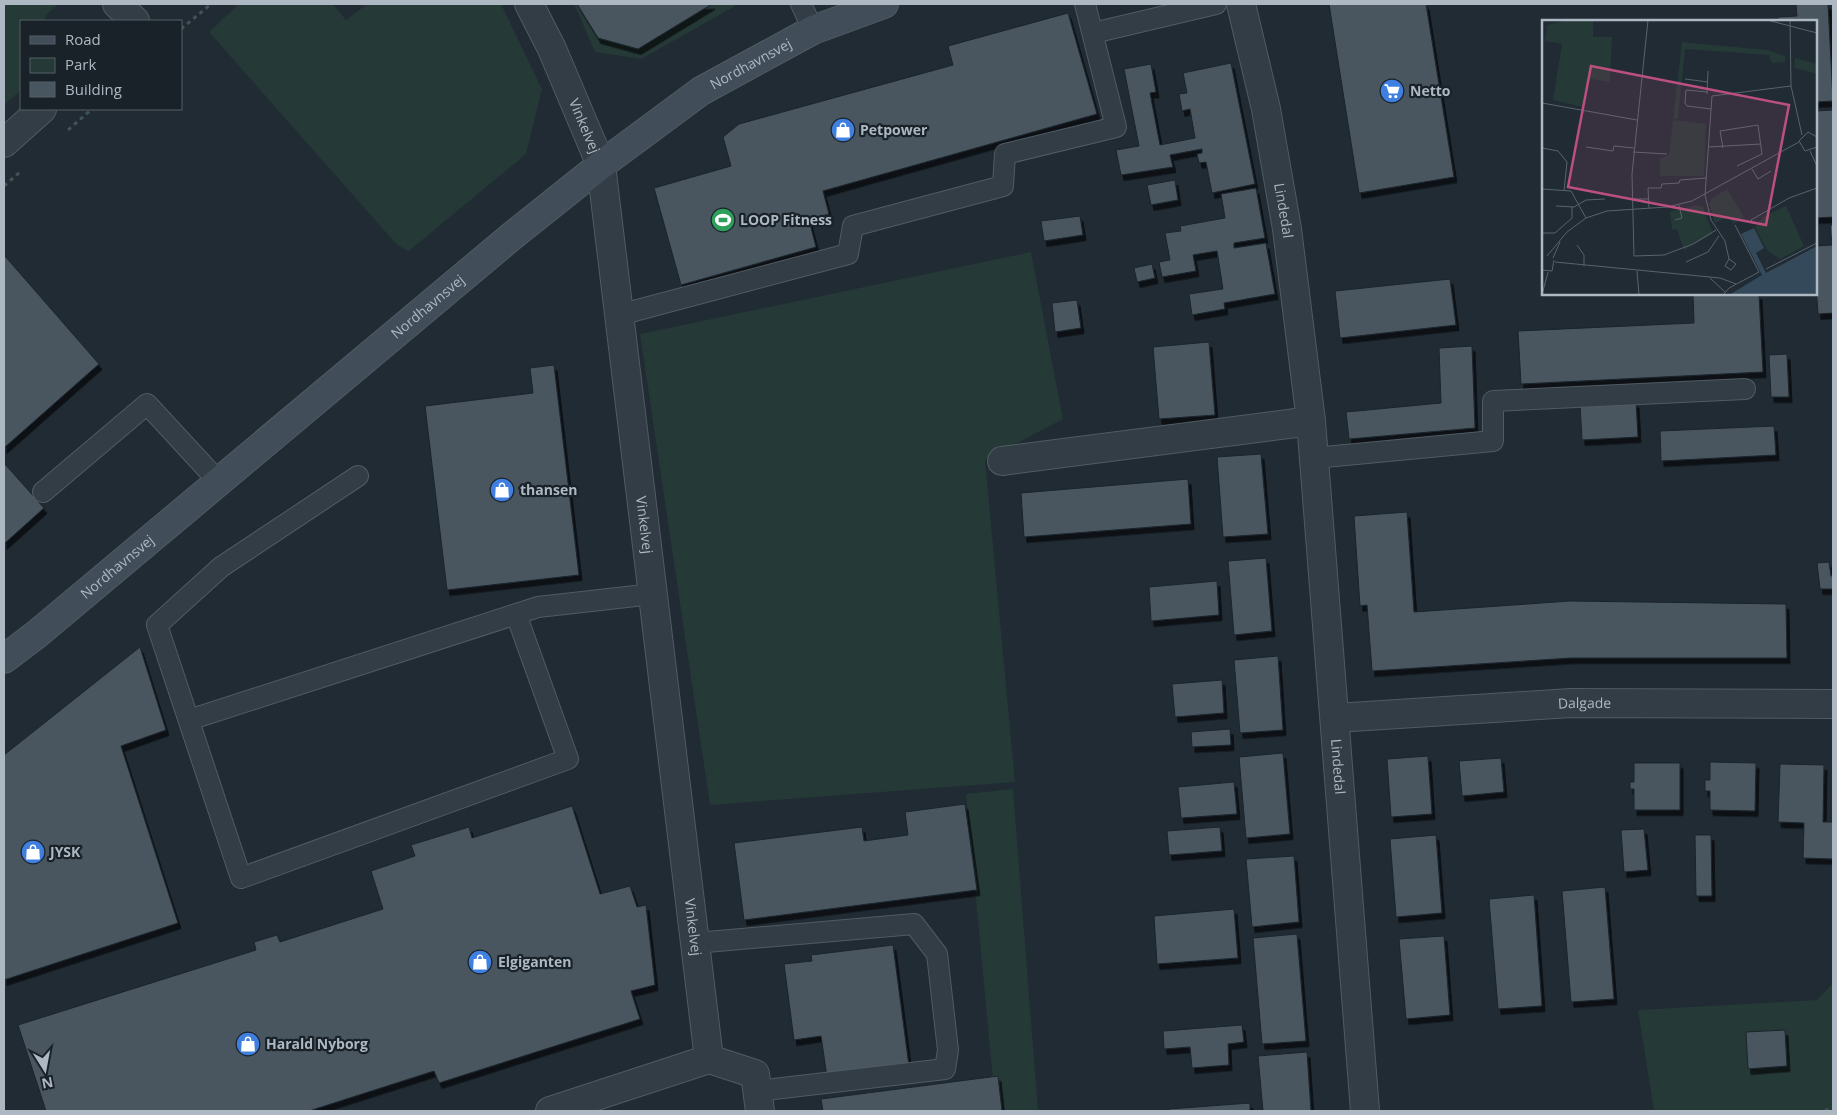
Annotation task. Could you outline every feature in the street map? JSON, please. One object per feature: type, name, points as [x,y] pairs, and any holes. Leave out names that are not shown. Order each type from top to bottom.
[{"type":"street","points":[[117,4],[134,20]]},
{"type":"street","name":"Vinkelvej","points":[[529,4],[552,49],[600,165],[710,1059]]},
{"type":"street","name":"Nordhavnsvej","points":[[4,659],[45,628],[512,236],[600,165],[701,91],[813,30],[884,4]]},
{"type":"street","name":"Lindedal","points":[[1241,4],[1266,109],[1287,229],[1311,421],[1365,1111]]},
{"type":"street","points":[[4,143],[41,110]]},
{"type":"street","points":[[1002,461],[1311,421]]},
{"type":"street","name":"Dalgade","points":[[1335,718],[1571,703],[1833,704]]},
{"type":"street","points":[[550,1111],[710,1059],[755,1074],[759,1101]]},
{"type":"lane","points":[[801,4],[813,30]]},
{"type":"lane","points":[[619,315],[848,254],[853,226],[1003,186],[1005,154],[1116,127],[1086,4]]},
{"type":"lane","points":[[1092,33],[1216,4]]},
{"type":"lane","points":[[1314,458],[1493,441],[1493,402],[1745,389]]},
{"type":"lane","points":[[43,492],[147,404],[219,482]]},
{"type":"lane","points":[[358,476],[221,568],[157,625],[241,878],[568,759],[516,614]]},
{"type":"lane","points":[[188,720],[538,607],[653,594]]},
{"type":"lane","points":[[695,943],[914,924],[937,954],[948,1050],[945,1069],[759,1101]]},
{"type":"path","points":[[182,29],[211,4]]},
{"type":"path","points":[[1826,1111],[1833,1108]]},
{"type":"green space","points":[[4,4],[59,4],[47,14],[44,20],[20,20],[20,91],[4,105]]},
{"type":"green space","points":[[239,4],[333,4],[346,20],[367,4],[501,4],[542,89],[526,154],[409,251],[397,245],[209,32]]},
{"type":"green space","points":[[574,4],[739,4],[641,59],[595,52]]},
{"type":"green space","points":[[1031,252],[1063,419],[985,460],[1015,782],[710,805],[640,334]]},
{"type":"green space","points":[[1013,789],[1038,1111],[996,1111],[966,794]]},
{"type":"green space","points":[[1833,983],[1833,1111],[1654,1111],[1638,1010],[1817,1000]]},
{"type":"building","points":[[577,4],[712,4],[638,49],[598,38]]},
{"type":"building","name":"Netto","points":[[1329,4],[1426,4],[1454,177],[1359,193]]},
{"type":"building","points":[[1796,4],[1828,4],[1833,101],[1817,102],[1817,20],[1778,20],[1778,17],[1797,16]]},
{"type":"building","points":[[1068,13],[1097,114],[823,191],[829,214],[809,220],[816,247],[681,285],[654,188],[731,166],[723,137],[739,124],[953,65],[948,46]]},
{"type":"building","points":[[1231,63],[1255,184],[1212,193],[1206,162],[1199,163],[1197,154],[1202,153],[1202,149],[1170,155],[1173,167],[1121,175],[1116,150],[1139,146],[1124,69],[1151,64],[1156,92],[1150,93],[1160,145],[1195,138],[1190,109],[1182,111],[1179,94],[1187,93],[1183,73]]},
{"type":"building","points":[[1833,110],[1833,217],[1817,218],[1817,111]]},
{"type":"building","points":[[1175,180],[1178,200],[1151,205],[1147,185]]},
{"type":"building","points":[[1256,188],[1265,238],[1234,243],[1234,248],[1266,243],[1275,294],[1224,303],[1225,309],[1192,315],[1189,294],[1223,289],[1217,251],[1193,255],[1196,271],[1162,277],[1159,262],[1170,260],[1165,233],[1181,231],[1180,226],[1225,218],[1221,194]]},
{"type":"building","points":[[1080,216],[1083,235],[1044,241],[1041,221]]},
{"type":"building","points":[[1830,225],[1833,225],[1833,313],[1818,314],[1817,246],[1832,245]]},
{"type":"building","points":[[4,255],[99,364],[4,448]]},
{"type":"building","points":[[1152,264],[1155,278],[1137,282],[1134,268]]},
{"type":"building","points":[[1450,279],[1456,325],[1340,338],[1335,291]]},
{"type":"building","points":[[1693,295],[1759,295],[1763,372],[1521,384],[1518,331],[1694,323]]},
{"type":"building","points":[[1077,300],[1081,328],[1055,332],[1052,303]]},
{"type":"building","points":[[1209,342],[1215,415],[1159,419],[1153,347]]},
{"type":"building","points":[[1472,346],[1475,428],[1349,439],[1346,412],[1441,403],[1439,348]]},
{"type":"building","points":[[1787,354],[1789,397],[1771,397],[1769,355]]},
{"type":"building","name":"thansen","points":[[554,365],[579,575],[447,590],[425,406],[533,393],[530,368]]},
{"type":"building","points":[[1636,402],[1638,437],[1582,440],[1580,404]]},
{"type":"building","points":[[1774,426],[1776,455],[1661,461],[1660,431]]},
{"type":"building","points":[[1261,454],[1268,534],[1223,537],[1217,457]]},
{"type":"building","points":[[4,463],[44,508],[4,544]]},
{"type":"building","points":[[1188,479],[1191,524],[1024,537],[1021,493]]},
{"type":"building","points":[[1407,512],[1414,612],[1570,601],[1786,604],[1787,658],[1571,658],[1372,671],[1367,605],[1360,606],[1354,516]]},
{"type":"building","points":[[1266,558],[1272,631],[1234,635],[1228,561]]},
{"type":"building","points":[[1829,562],[1831,576],[1833,576],[1833,589],[1820,589],[1817,563]]},
{"type":"building","points":[[1217,581],[1219,615],[1151,621],[1149,587]]},
{"type":"building","points":[[140,647],[166,730],[121,746],[178,923],[4,980],[4,755]]},
{"type":"building","points":[[1278,656],[1283,730],[1240,733],[1234,660]]},
{"type":"building","points":[[1222,680],[1224,713],[1175,717],[1172,684]]},
{"type":"building","points":[[1230,729],[1231,745],[1192,747],[1191,732]]},
{"type":"building","points":[[1283,753],[1290,834],[1246,838],[1239,757]]},
{"type":"building","points":[[1428,756],[1432,814],[1391,817],[1387,759]]},
{"type":"building","points":[[1501,758],[1504,792],[1462,796],[1459,761]]},
{"type":"building","points":[[1710,762],[1756,763],[1755,811],[1710,810],[1710,791],[1705,791],[1705,780],[1710,780]]},
{"type":"building","points":[[1634,763],[1680,763],[1680,810],[1634,810],[1634,789],[1630,789],[1630,782],[1634,782]]},
{"type":"building","points":[[1780,764],[1824,765],[1823,822],[1833,822],[1833,859],[1803,858],[1804,823],[1778,822]]},
{"type":"building","points":[[1234,782],[1237,814],[1181,818],[1178,787]]},
{"type":"building","points":[[965,804],[977,890],[744,920],[734,843],[862,827],[864,841],[908,835],[905,812]]},
{"type":"building","points":[[572,806],[600,894],[630,886],[637,907],[646,905],[655,985],[631,991],[640,1019],[439,1083],[434,1071],[309,1111],[46,1111],[18,1025],[256,950],[254,942],[277,935],[280,942],[383,909],[371,871],[415,856],[411,845],[469,827],[472,838]]},
{"type":"building","points":[[1220,827],[1222,851],[1169,855],[1167,831]]},
{"type":"building","points":[[1644,829],[1648,870],[1624,872],[1621,830]]},
{"type":"building","points":[[1436,835],[1442,913],[1396,917],[1390,839]]},
{"type":"building","points":[[1695,835],[1711,835],[1712,896],[1696,896]]},
{"type":"building","points":[[1294,856],[1299,922],[1252,927],[1246,859]]},
{"type":"building","points":[[1605,887],[1614,999],[1571,1002],[1562,891]]},
{"type":"building","points":[[1534,895],[1542,1006],[1498,1009],[1489,899]]},
{"type":"building","points":[[1234,909],[1238,958],[1157,964],[1154,916]]},
{"type":"building","points":[[1297,934],[1306,1041],[1262,1044],[1253,938]]},
{"type":"building","points":[[1444,936],[1450,1015],[1406,1019],[1399,939]]},
{"type":"building","points":[[893,945],[909,1066],[827,1077],[821,1036],[794,1040],[784,964],[812,961],[811,955]]},
{"type":"building","points":[[1242,1025],[1244,1042],[1228,1044],[1229,1065],[1192,1068],[1190,1047],[1164,1049],[1163,1031]]},
{"type":"building","points":[[1785,1030],[1787,1066],[1748,1069],[1746,1032]]},
{"type":"building","points":[[1307,1052],[1311,1111],[1263,1111],[1258,1056]]},
{"type":"building","points":[[998,1076],[1002,1111],[823,1111],[821,1099]]},
{"type":"building","points":[[1250,1103],[1250,1111],[1169,1111],[1169,1109]]},
{"type":"place","name":"Netto","points":[[1392,91]]},
{"type":"place","name":"Petpower","points":[[843,130]]},
{"type":"place","name":"LOOP Fitness","points":[[723,220]]},
{"type":"place","name":"thansen","points":[[502,490]]},
{"type":"place","name":"JYSK","points":[[33,852]]},
{"type":"place","name":"Elgiganten","points":[[480,962]]},
{"type":"place","name":"Harald Nyborg","points":[[248,1044]]}]
